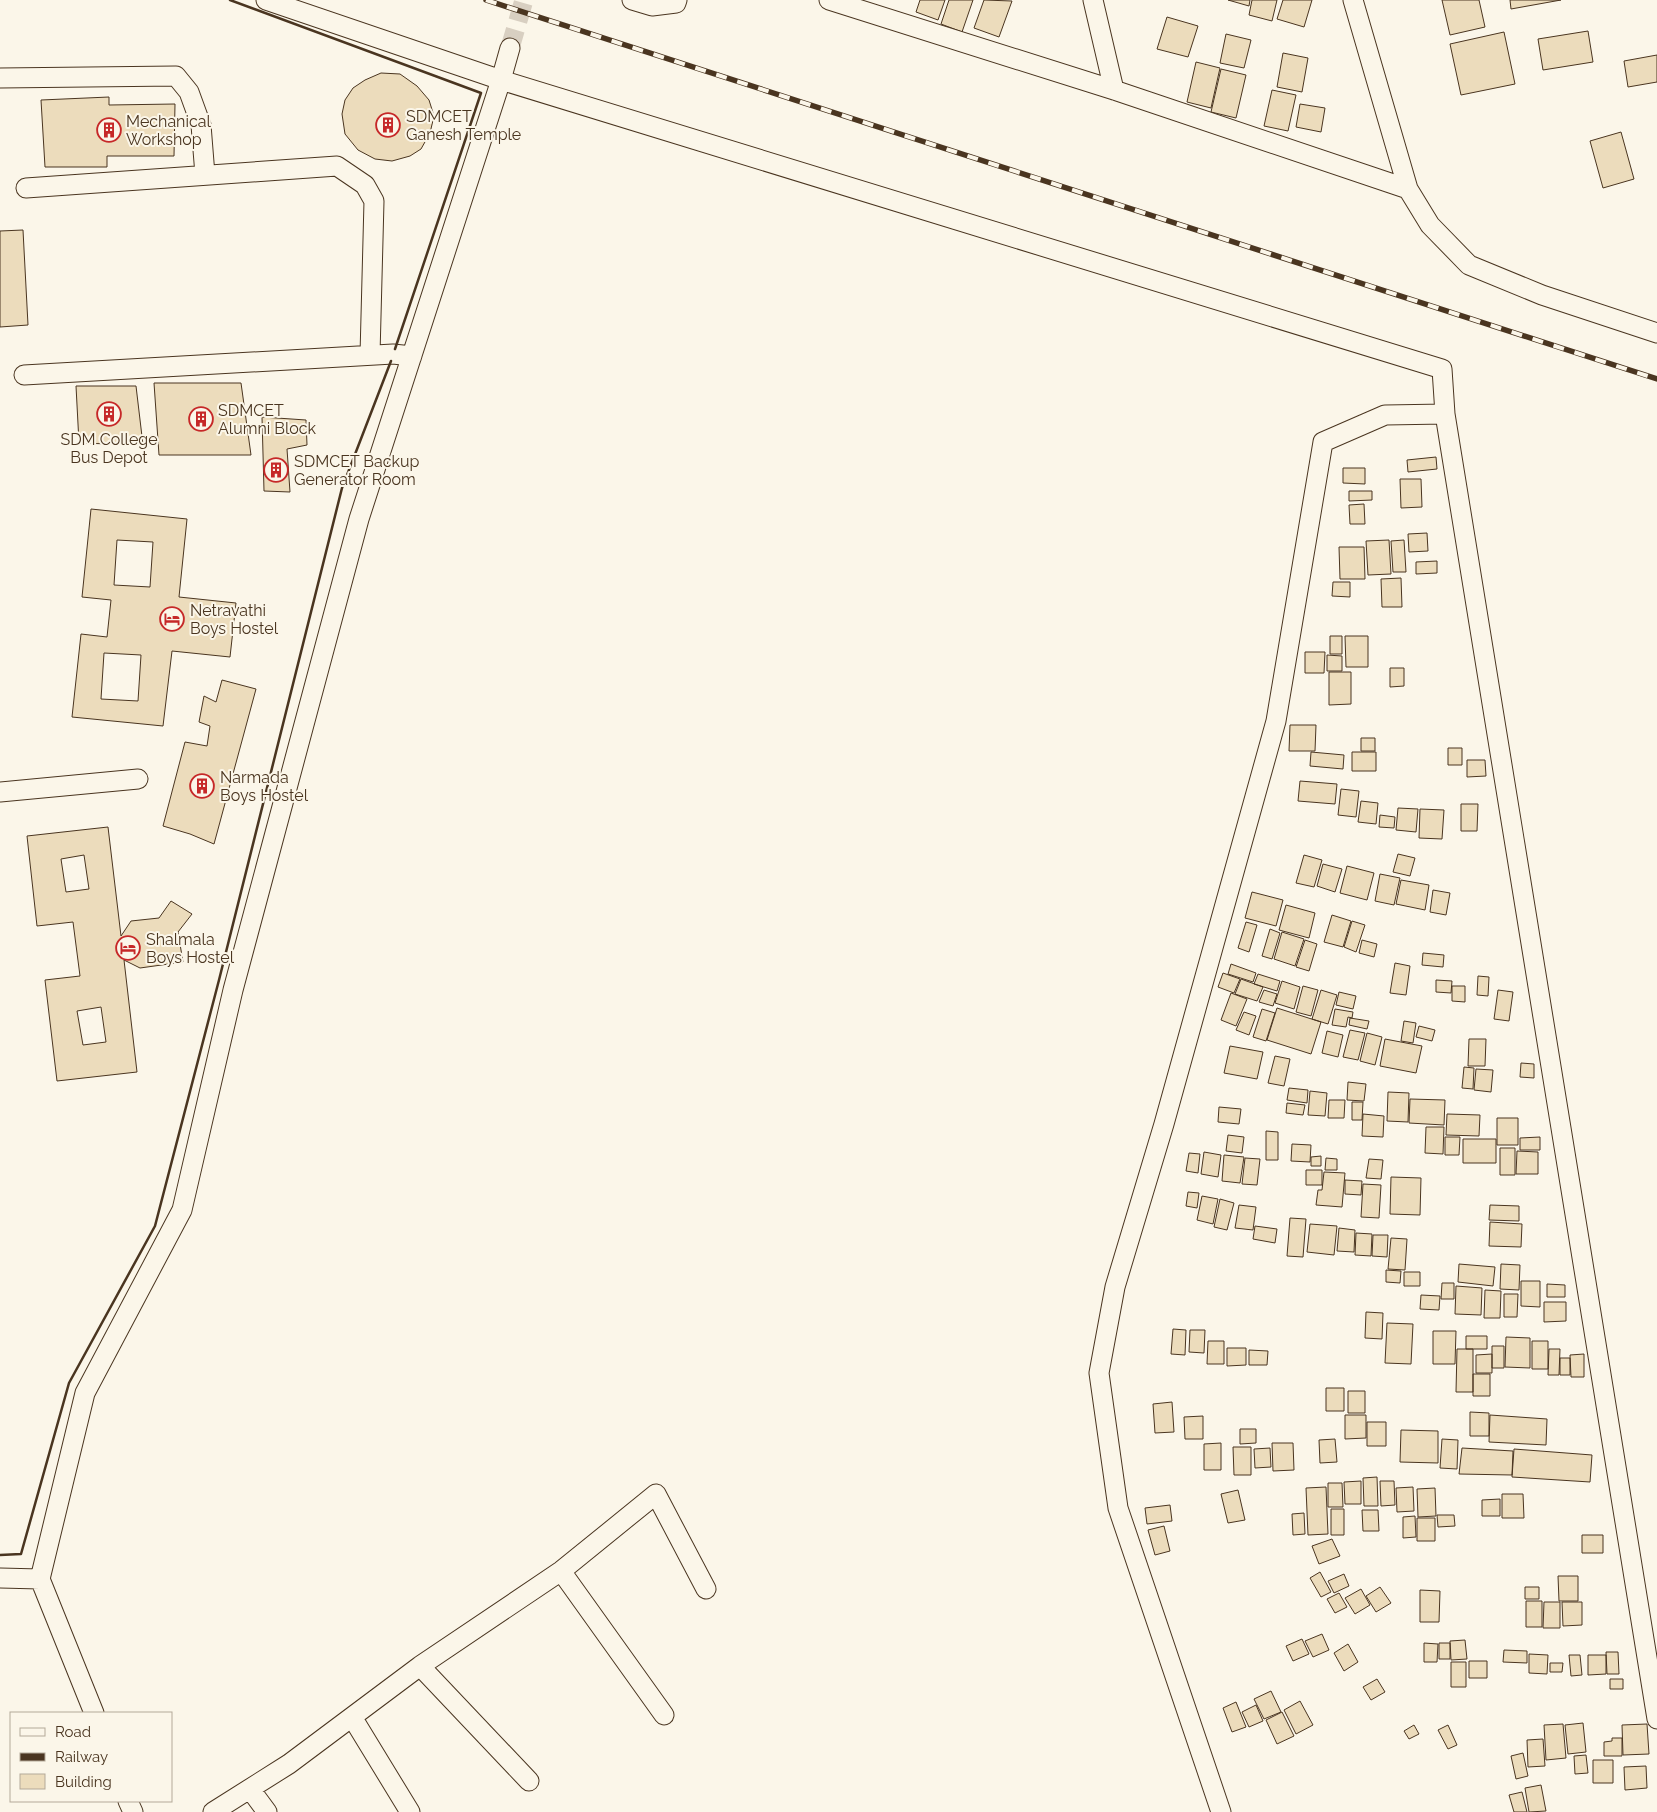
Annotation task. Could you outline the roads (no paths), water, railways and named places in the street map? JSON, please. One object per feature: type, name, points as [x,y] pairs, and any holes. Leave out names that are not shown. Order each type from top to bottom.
[{"type":"street","points":[[266,0],[501,80],[1442,368],[1445,414],[1657,1719]]},
{"type":"street","points":[[632,0],[652,6],[676,3],[677,0]]},
{"type":"street","points":[[829,0],[1114,90],[1408,189]]},
{"type":"street","points":[[1093,0],[1114,90]]},
{"type":"street","points":[[1353,0],[1408,189],[1430,225],[1469,265],[1542,294],[1657,333]]},
{"type":"street","points":[[94,1712],[40,1579],[86,1393],[182,1210],[233,990],[359,519],[510,48]]},
{"type":"street","points":[[0,78],[176,76],[189,92],[201,125],[205,175]]},
{"type":"street","points":[[26,188],[337,166],[365,185],[374,201],[370,355]]},
{"type":"street","points":[[24,375],[370,355],[394,354],[412,356]]},
{"type":"street","points":[[1221,1812],[1118,1508],[1099,1373],[1115,1287],[1164,1124],[1276,720],[1323,442],[1385,415],[1445,414]]},
{"type":"street","points":[[0,792],[138,779]]},
{"type":"street","points":[[213,1812],[289,1764],[420,1666],[561,1571],[656,1494],[706,1589]]},
{"type":"street","points":[[561,1571],[664,1715]]},
{"type":"street","points":[[0,1578],[40,1579]]},
{"type":"street","points":[[420,1666],[529,1782]]},
{"type":"street","points":[[352,1717],[410,1812]]},
{"type":"street","points":[[250,1789],[267,1812]]},
{"type":"tunnel","points":[[510,48],[524,0]]},
{"type":"railway","points":[[486,0],[1657,379]]},
{"type":"place","name":"SDMCET Ganesh Temple","points":[[388,125]]},
{"type":"place","name":"Mechanical Workshop","points":[[109,130]]},
{"type":"place","name":"SDM College Bus Depot","points":[[109,414]]},
{"type":"place","name":"SDMCET Alumni Block","points":[[201,419]]},
{"type":"place","name":"SDMCET Backup Generator Room","points":[[276,470]]},
{"type":"place","name":"Netravathi Boys Hostel","points":[[172,619]]},
{"type":"place","name":"Narmada Boys Hostel","points":[[202,786]]},
{"type":"place","name":"Shalmala Boys Hostel","points":[[128,948]]}]
